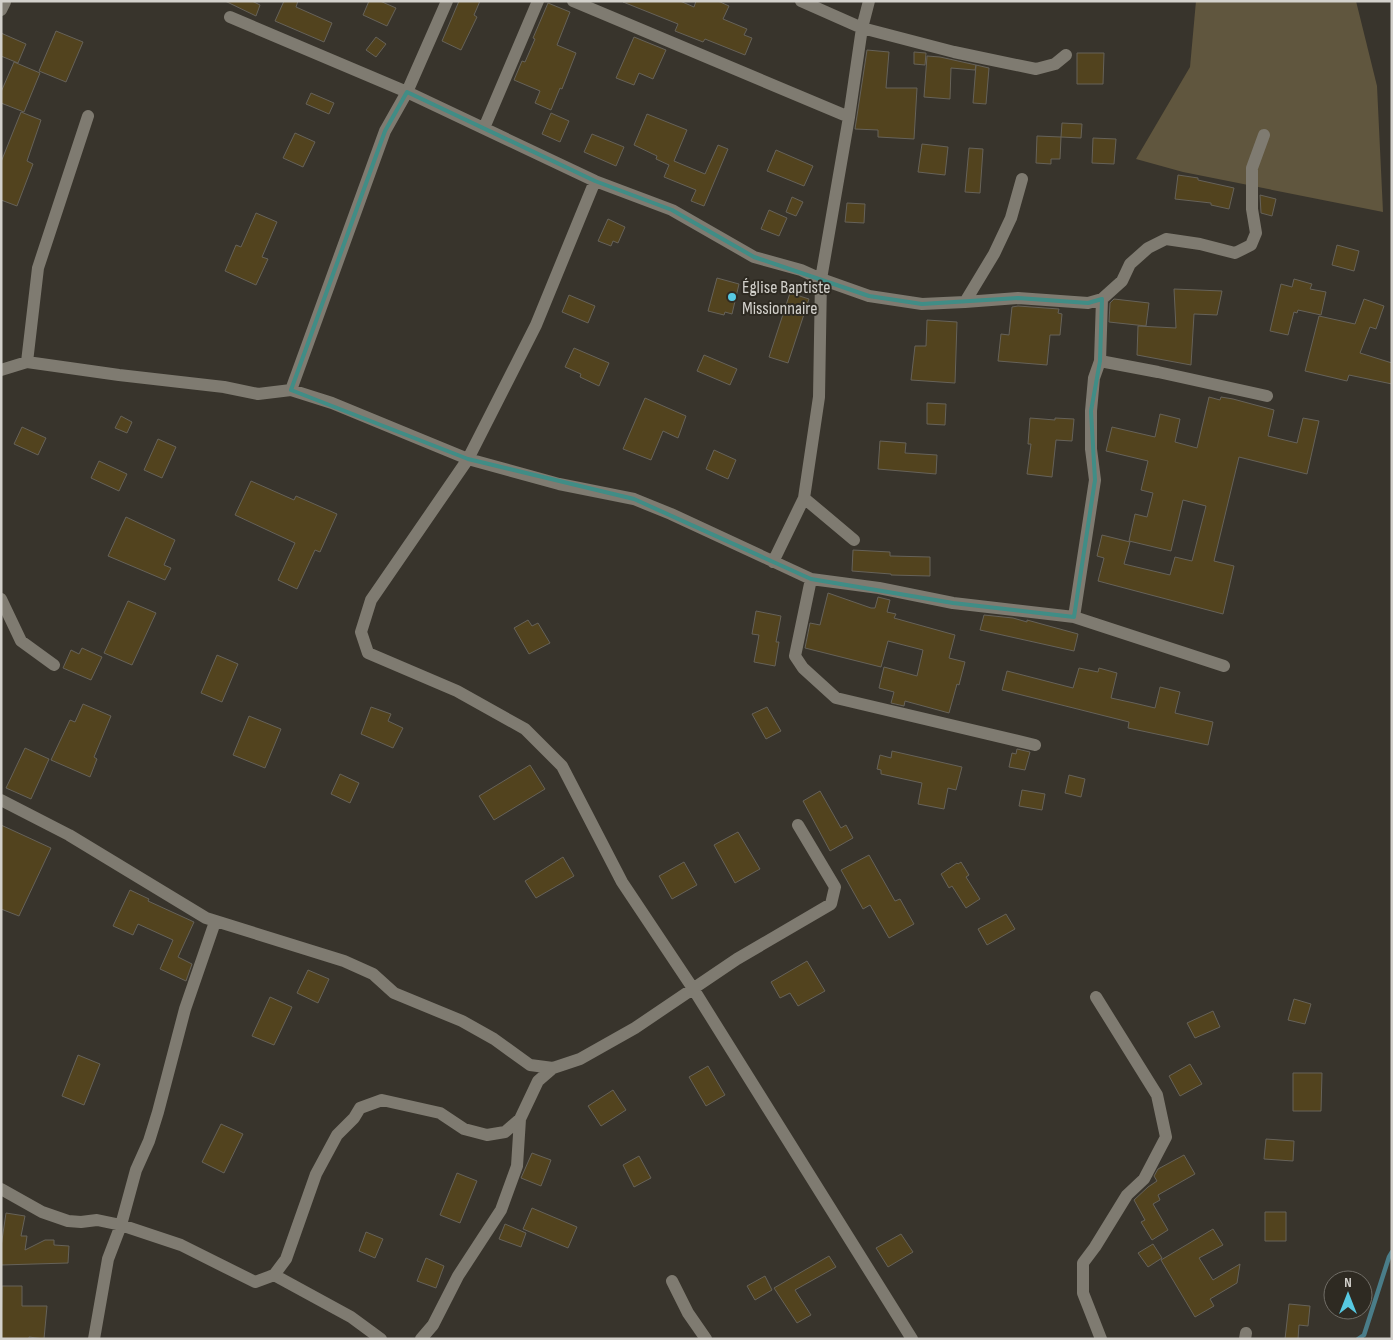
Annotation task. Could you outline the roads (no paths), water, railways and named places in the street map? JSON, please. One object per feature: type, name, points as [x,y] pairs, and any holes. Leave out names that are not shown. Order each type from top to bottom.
[{"type":"street","points":[[291,390],[384,131],[407,92],[447,1]]},
{"type":"street","points":[[484,128],[538,1]]},
{"type":"street","points":[[573,1],[849,117]]},
{"type":"street","points":[[800,1],[862,28],[954,52],[1036,69],[1055,64],[1066,55]]},
{"type":"street","points":[[773,562],[804,498],[819,397],[821,279],[849,117],[862,28],[869,1]]},
{"type":"street","points":[[230,16],[407,92],[595,181],[672,210],[754,257],[801,270],[868,296],[894,301],[922,304],[1018,298],[1088,303],[1102,300],[1122,281],[1130,264],[1148,248],[1166,239],[1200,244],[1235,253],[1251,245],[1256,233],[1252,209],[1252,168],[1264,135]]},
{"type":"street","points":[[27,362],[38,268],[88,116]]},
{"type":"street","points":[[965,302],[994,254],[1011,218],[1022,178]]},
{"type":"street","points":[[595,181],[536,325],[468,459],[371,600],[361,632],[368,653],[457,691],[525,729],[562,766],[622,882],[694,990],[912,1339]]},
{"type":"street","points":[[1074,617],[1095,480],[1091,449],[1091,411],[1094,378],[1100,361],[1102,300]]},
{"type":"street","points":[[1100,361],[1267,396]]},
{"type":"street","points":[[1,370],[27,362],[224,387],[258,394],[291,390],[332,403],[468,459],[559,484],[634,499],[671,514],[811,579],[879,588],[953,603],[1074,617],[1224,666]]},
{"type":"street","points":[[804,498],[854,540]]},
{"type":"street","points":[[811,579],[795,656],[803,668],[836,698],[1035,745]]},
{"type":"street","points":[[1,599],[21,641],[54,664]]},
{"type":"street","points":[[1,800],[69,835],[215,922],[351,964],[373,974],[394,993],[462,1021],[494,1039],[530,1065],[553,1068]]},
{"type":"street","points":[[421,1339],[433,1325],[458,1276],[501,1210],[517,1166],[520,1119],[538,1081],[553,1068],[580,1059],[617,1039],[694,990],[737,959],[832,904],[835,887],[798,825]]},
{"type":"street","points":[[94,1339],[108,1259],[121,1225],[136,1170],[158,1112],[185,1009],[215,922]]},
{"type":"street","points":[[1096,997],[1157,1095],[1166,1138],[1144,1179],[1127,1195],[1083,1263],[1083,1293],[1101,1339]]},
{"type":"street","points":[[1,1189],[42,1212],[68,1221],[97,1220],[121,1225],[181,1245],[255,1282],[274,1275],[286,1259],[316,1174],[337,1134],[354,1118],[360,1108],[382,1100],[392,1102],[440,1113],[464,1129],[487,1135],[505,1132],[520,1119]]},
{"type":"street","points":[[274,1275],[351,1317],[381,1339]]},
{"type":"street","points":[[672,1281],[688,1313],[706,1339]]},
{"type":"waterway","points":[[1358,1339],[1364,1335],[1392,1252]]},
{"type":"place","name":"Église Baptiste Missionnaire","points":[[732,297]]}]
